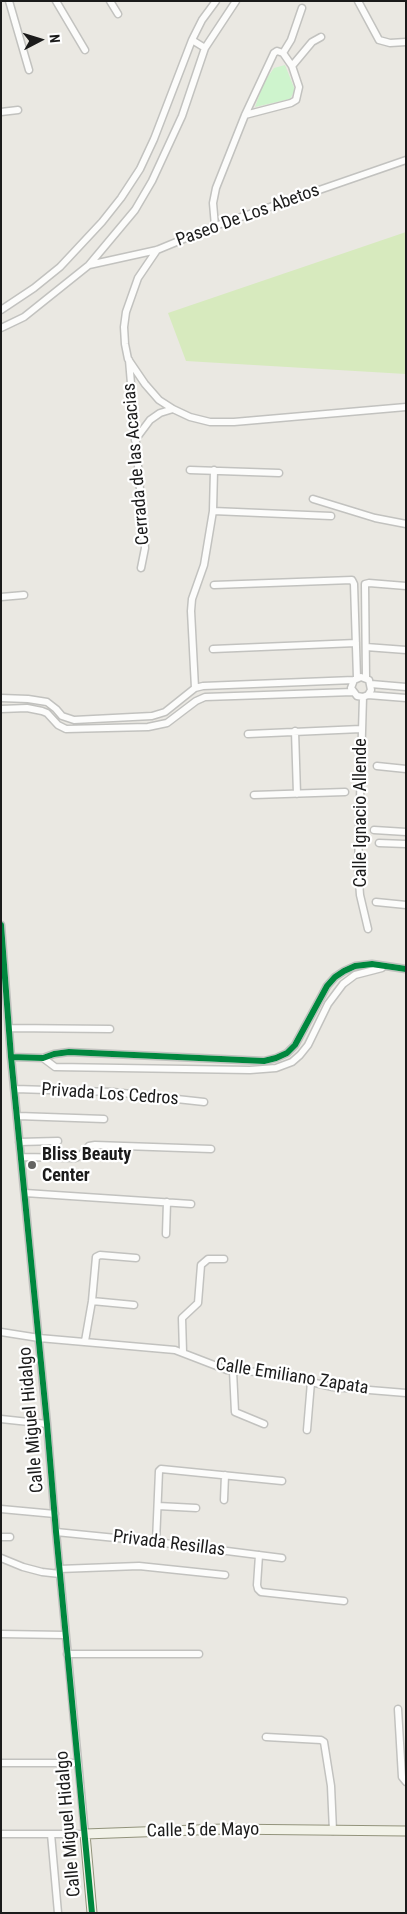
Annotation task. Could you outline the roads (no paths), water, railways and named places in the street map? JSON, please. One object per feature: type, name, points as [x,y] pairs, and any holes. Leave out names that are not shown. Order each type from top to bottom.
[{"type":"street","points":[[9,1],[29,70]]},
{"type":"street","points":[[56,1],[85,50]]},
{"type":"street","points":[[110,1],[118,14]]},
{"type":"street","points":[[1,310],[34,288],[60,267],[102,222],[121,198],[140,169],[154,140],[192,40],[202,20],[216,1]]},
{"type":"street","points":[[1,328],[24,317],[89,266],[135,210],[152,181],[182,116],[205,48],[236,1]]},
{"type":"street","points":[[358,1],[375,37],[382,42],[406,42]]},
{"type":"street","points":[[283,53],[291,40],[302,8]]},
{"type":"street","points":[[292,66],[312,42],[320,37]]},
{"type":"street","points":[[192,40],[205,48]]},
{"type":"street","points":[[215,226],[213,203],[216,188],[246,115],[274,53],[277,51],[283,53],[292,66],[299,87],[296,100],[246,115]]},
{"type":"street","points":[[1,112],[18,110]]},
{"type":"street","name":"Paseo De Los Abetos","points":[[89,266],[157,250],[215,226],[406,160]]},
{"type":"street","name":"Cerrada de las Acacias","points":[[141,568],[144,548],[124,327],[126,312],[138,278],[157,250]]},
{"type":"street","points":[[128,359],[145,384],[160,400],[190,417],[210,422],[234,422],[406,407]]},
{"type":"street","points":[[135,440],[150,420],[160,413],[173,409]]},
{"type":"street","points":[[190,470],[280,473]]},
{"type":"street","points":[[194,688],[192,599],[204,565],[213,512],[214,470]]},
{"type":"street","points":[[313,499],[375,518],[406,524]]},
{"type":"street","points":[[213,512],[331,516]]},
{"type":"street","points":[[214,585],[349,580],[353,582],[356,643],[355,679],[351,688],[357,696],[406,698]]},
{"type":"street","points":[[365,696],[371,690],[371,684],[366,678],[365,584],[406,586]]},
{"type":"street","points":[[1,597],[24,595]]},
{"type":"street","points":[[213,650],[356,643]]},
{"type":"street","points":[[366,647],[406,650]]},
{"type":"street","points":[[1,698],[47,702],[62,716],[74,720],[152,716],[165,712],[194,688],[203,686],[366,678]]},
{"type":"street","points":[[371,684],[406,687]]},
{"type":"street","points":[[1,709],[27,708],[42,711],[47,713],[62,728],[73,730],[156,726],[167,722],[196,701],[205,697],[353,692]]},
{"type":"street","name":"Calle Ignacio Allende","points":[[365,696],[361,729],[358,868],[360,895],[368,929]]},
{"type":"street","points":[[27,708],[28,699]]},
{"type":"street","points":[[174,705],[181,713]]},
{"type":"street","points":[[248,734],[361,729]]},
{"type":"street","points":[[295,731],[297,794]]},
{"type":"street","points":[[377,766],[406,769]]},
{"type":"street","points":[[254,795],[345,792]]},
{"type":"street","points":[[374,830],[406,832]]},
{"type":"street","points":[[379,843],[406,844]]},
{"type":"street","points":[[376,902],[406,904]]},
{"type":"street","name":"Calle Miguel Hidalgo","points":[[1,925],[11,1057],[92,1913]]},
{"type":"street","points":[[295,1044],[327,986],[335,977],[355,966],[372,964],[406,969]]},
{"type":"street","points":[[43,1058],[55,1067],[276,1068],[292,1062],[308,1045],[328,1004],[343,984],[355,975],[388,967]]},
{"type":"street","points":[[9,1028],[110,1029]]},
{"type":"street","points":[[11,1057],[43,1058],[54,1054],[70,1052],[264,1061],[276,1058],[287,1052],[316,1028]]},
{"type":"street","name":"Privada Los Cedros","points":[[15,1089],[113,1092],[204,1102]]},
{"type":"street","points":[[18,1116],[104,1119]]},
{"type":"street","points":[[19,1142],[58,1141]]},
{"type":"street","points":[[21,1157],[75,1158],[80,1156],[87,1147],[94,1144],[211,1149]]},
{"type":"street","points":[[25,1193],[191,1204]]},
{"type":"street","points":[[166,1234],[167,1202]]},
{"type":"street","points":[[85,1341],[97,1256],[100,1254],[136,1258]]},
{"type":"street","points":[[182,1352],[182,1318],[198,1303],[201,1265],[208,1259],[224,1259]]},
{"type":"street","points":[[92,1301],[134,1304]]},
{"type":"street","name":"Calle Emiliano Zapata","points":[[1,1332],[39,1338],[162,1348],[182,1352],[214,1366],[233,1371],[286,1374],[311,1382],[333,1386],[406,1393]]},
{"type":"street","points":[[233,1371],[234,1412],[264,1424]]},
{"type":"street","points":[[307,1430],[311,1382]]},
{"type":"street","points":[[1,1419],[47,1424]]},
{"type":"street","points":[[156,1542],[159,1471],[161,1469],[282,1481]]},
{"type":"street","points":[[224,1500],[225,1475]]},
{"type":"street","points":[[158,1506],[196,1508]]},
{"type":"street","points":[[1,1509],[55,1514]]},
{"type":"street","name":"Privada Resillas","points":[[56,1532],[282,1558]]},
{"type":"street","points":[[1,1537],[10,1537]]},
{"type":"street","points":[[258,1555],[257,1585],[261,1592],[344,1601]]},
{"type":"street","points":[[1,1558],[32,1570],[60,1571],[139,1566],[225,1575]]},
{"type":"street","points":[[1,1634],[66,1634]]},
{"type":"street","points":[[67,1654],[200,1654]]},
{"type":"street","points":[[398,1709],[402,1777],[406,1782]]},
{"type":"street","points":[[266,1737],[321,1740],[324,1742],[331,1786],[333,1831]]},
{"type":"street","points":[[1,1763],[78,1763]]},
{"type":"street","name":"Calle 5 de Mayo","points":[[1,1834],[85,1834],[223,1829],[406,1831]]},
{"type":"street","points":[[51,1834],[58,1913]]},
{"type":"place","name":"Bliss Beauty Center","points":[[32,1165]]}]
